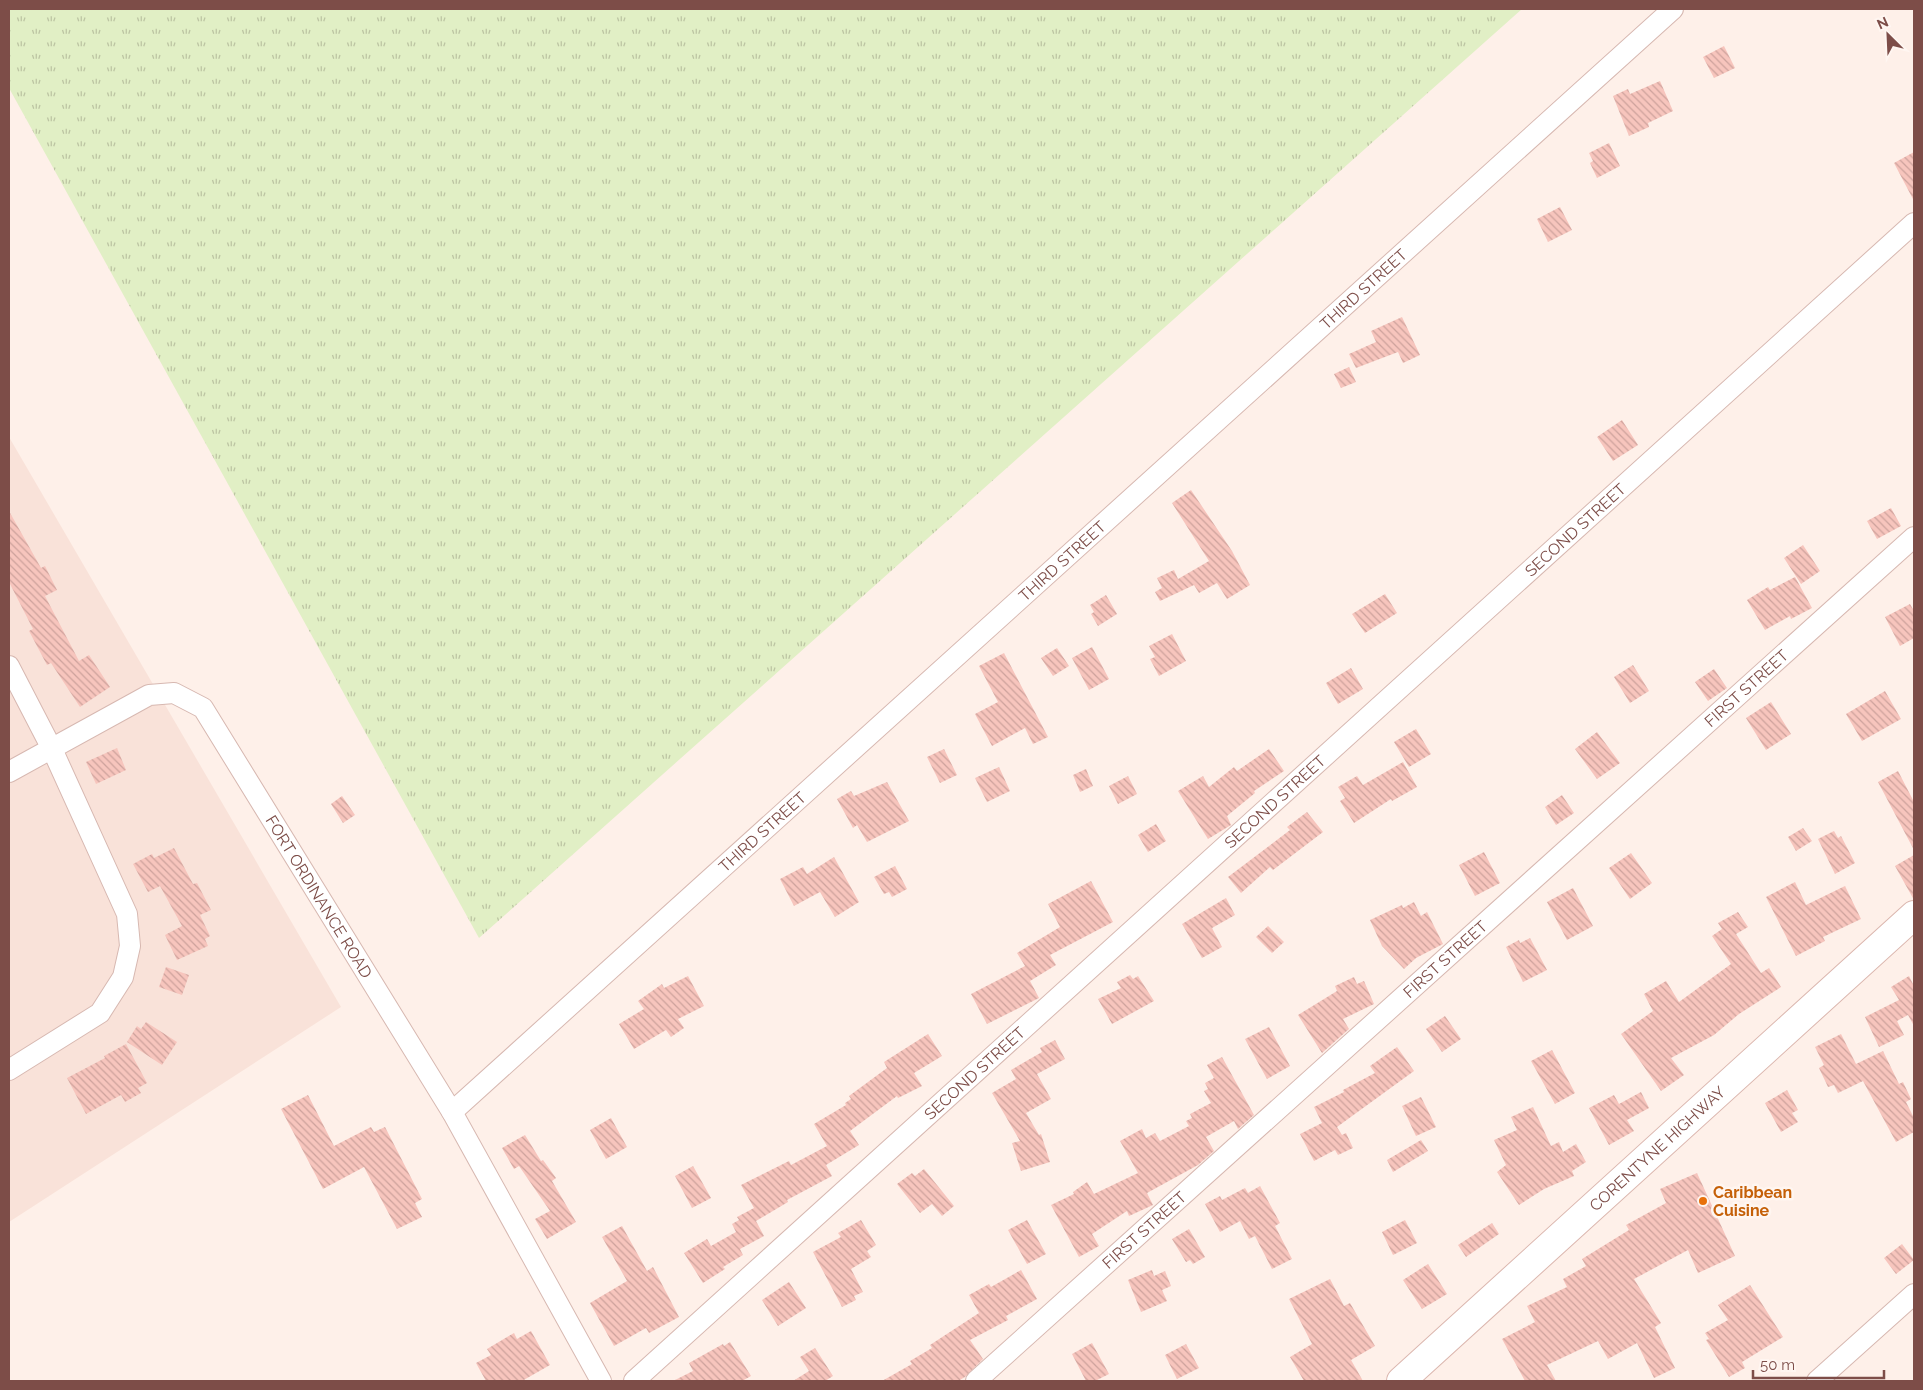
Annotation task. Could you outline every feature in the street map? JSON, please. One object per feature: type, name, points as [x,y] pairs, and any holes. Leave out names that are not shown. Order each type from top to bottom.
[{"type":"main road","name":"CORENTYNE HIGHWAY","points":[[1401,1381],[1914,915]]},
{"type":"street","name":"THIRD STREET","points":[[452,1112],[1673,9]]},
{"type":"street","name":"SECOND STREET","points":[[634,1381],[1914,223]]},
{"type":"street","name":"FIRST STREET","points":[[976,1381],[1914,537]]},
{"type":"street","points":[[9,666],[52,749],[127,914],[130,946],[123,977],[100,1013],[9,1070]]},
{"type":"street","name":"FORT ORDINANCE ROAD","points":[[52,749],[148,695],[174,692],[203,708],[452,1112],[601,1381]]},
{"type":"street","points":[[9,772],[52,749]]},
{"type":"street","points":[[1817,1381],[1914,1294]]},
{"type":"shaded area","points":[[9,437],[341,1007],[9,1222]]},
{"type":"green space","points":[[9,9],[1522,9],[479,938],[9,88]]},
{"type":"building","points":[[1724,46],[1735,68],[1714,78],[1703,57]]},
{"type":"building","points":[[1660,81],[1673,111],[1648,123],[1649,127],[1629,136],[1613,96],[1628,89],[1630,94]]},
{"type":"building","points":[[1609,143],[1620,166],[1597,178],[1590,163],[1593,161],[1589,153]]},
{"type":"building","points":[[1914,152],[1914,201],[1894,163]]},
{"type":"building","points":[[1560,207],[1572,230],[1548,242],[1537,219]]},
{"type":"building","points":[[1402,317],[1420,355],[1403,363],[1398,352],[1356,368],[1349,354],[1376,342],[1371,331]]},
{"type":"building","points":[[1349,367],[1356,382],[1341,388],[1334,374]]},
{"type":"building","points":[[1622,420],[1638,445],[1613,461],[1597,437]]},
{"type":"building","points":[[1191,490],[1232,551],[1250,585],[1227,599],[1217,583],[1199,593],[1194,585],[1160,601],[1155,592],[1162,588],[1157,578],[1174,570],[1178,579],[1209,561],[1172,503]]},
{"type":"building","points":[[1891,508],[1901,526],[1877,539],[1867,521]]},
{"type":"building","points":[[9,511],[41,568],[45,566],[57,590],[45,596],[79,661],[89,655],[110,687],[80,707],[51,663],[47,665],[29,631],[33,629],[9,582]]},
{"type":"building","points":[[1803,545],[1820,571],[1801,584],[1784,558]]},
{"type":"building","points":[[1795,577],[1812,608],[1791,619],[1790,616],[1765,630],[1747,600],[1768,587],[1770,590]]},
{"type":"building","points":[[1385,594],[1397,613],[1365,633],[1352,614]]},
{"type":"building","points":[[1106,595],[1117,614],[1098,626],[1091,614],[1094,612],[1090,605]]},
{"type":"building","points":[[1910,604],[1914,611],[1914,638],[1900,646],[1885,617]]},
{"type":"building","points":[[1172,634],[1186,661],[1159,676],[1150,659],[1155,657],[1149,646]]},
{"type":"building","points":[[1092,647],[1109,679],[1089,690],[1072,658]]},
{"type":"building","points":[[1057,648],[1069,666],[1053,676],[1041,658]]},
{"type":"building","points":[[1004,653],[1048,737],[1033,744],[1025,728],[992,746],[975,714],[998,702],[979,666]]},
{"type":"building","points":[[1633,665],[1649,691],[1630,703],[1614,677]]},
{"type":"building","points":[[1351,668],[1363,689],[1338,704],[1326,683]]},
{"type":"building","points":[[1714,669],[1727,688],[1708,701],[1695,682]]},
{"type":"building","points":[[1885,691],[1901,719],[1862,741],[1846,714]]},
{"type":"building","points":[[1771,702],[1791,734],[1766,750],[1746,718]]},
{"type":"building","points":[[1416,729],[1431,754],[1409,767],[1394,742]]},
{"type":"building","points":[[1597,732],[1620,763],[1597,779],[1575,749]]},
{"type":"building","points":[[117,748],[126,770],[96,784],[86,762]]},
{"type":"building","points":[[944,749],[957,775],[940,783],[927,757]]},
{"type":"building","points":[[1269,749],[1284,771],[1254,791],[1255,793],[1227,816],[1231,825],[1208,839],[1178,791],[1203,776],[1209,787],[1234,767],[1237,771]]},
{"type":"building","points":[[1403,762],[1417,787],[1392,801],[1391,799],[1354,823],[1340,801],[1345,798],[1338,787],[1357,776],[1363,785]]},
{"type":"building","points":[[999,767],[1010,791],[987,802],[975,778]]},
{"type":"building","points":[[1086,769],[1093,786],[1080,792],[1073,775]]},
{"type":"building","points":[[1898,771],[1914,802],[1914,850],[1878,782]]},
{"type":"building","points":[[1128,776],[1137,794],[1118,804],[1109,786]]},
{"type":"building","points":[[887,782],[909,821],[867,842],[857,825],[853,828],[837,799],[851,791],[854,796]]},
{"type":"building","points":[[1562,795],[1574,813],[1556,825],[1545,807]]},
{"type":"building","points":[[342,796],[355,815],[343,823],[331,804]]},
{"type":"building","points":[[1307,812],[1323,832],[1273,870],[1270,867],[1241,893],[1228,877],[1290,830],[1287,827]]},
{"type":"building","points":[[1156,824],[1166,841],[1148,852],[1138,835]]},
{"type":"building","points":[[1803,828],[1812,841],[1796,851],[1788,837]]},
{"type":"building","points":[[1834,831],[1838,838],[1841,836],[1855,863],[1835,874],[1818,839]]},
{"type":"building","points":[[174,848],[193,884],[197,883],[211,910],[200,915],[210,936],[205,939],[208,946],[177,960],[165,935],[182,926],[160,886],[148,892],[133,864],[152,854],[154,858]]},
{"type":"building","points":[[1484,852],[1500,883],[1475,896],[1459,865]]},
{"type":"building","points":[[1631,853],[1652,883],[1630,899],[1609,868]]},
{"type":"building","points":[[1914,855],[1914,900],[1895,866]]},
{"type":"building","points":[[834,857],[859,902],[835,917],[820,892],[794,906],[780,879],[803,867],[807,874]]},
{"type":"building","points":[[895,866],[907,889],[892,897],[889,892],[884,894],[874,877]]},
{"type":"building","points":[[1091,881],[1113,922],[1050,955],[1056,965],[1030,981],[1039,998],[987,1024],[971,994],[1025,966],[1017,953],[1060,927],[1048,904]]},
{"type":"building","points":[[1795,882],[1806,905],[1845,886],[1861,919],[1823,937],[1825,941],[1796,956],[1766,897]]},
{"type":"building","points":[[1573,888],[1593,926],[1567,940],[1547,902]]},
{"type":"building","points":[[1226,898],[1235,915],[1212,928],[1222,947],[1202,958],[1182,924]]},
{"type":"building","points":[[1414,902],[1421,916],[1427,912],[1443,944],[1416,958],[1404,969],[1382,946],[1370,920],[1402,905],[1403,908]]},
{"type":"building","points":[[1738,912],[1748,927],[1736,934],[1761,973],[1769,968],[1781,987],[1739,1014],[1714,1035],[1671,1058],[1684,1075],[1661,1091],[1621,1034],[1653,1011],[1644,994],[1666,981],[1679,1002],[1731,964],[1712,936],[1722,929],[1718,923]]},
{"type":"building","points":[[1268,926],[1284,942],[1272,953],[1256,937]]},
{"type":"building","points":[[1530,938],[1547,970],[1523,982],[1506,947],[1519,940],[1520,943]]},
{"type":"building","points":[[166,967],[189,975],[182,995],[159,987]]},
{"type":"building","points":[[1130,975],[1133,979],[1138,976],[1154,1001],[1112,1024],[1098,999],[1121,988],[1117,982]]},
{"type":"building","points":[[688,976],[704,1006],[678,1019],[684,1028],[671,1037],[666,1030],[634,1049],[619,1024],[644,1009],[638,1001],[662,984],[664,988]]},
{"type":"building","points":[[1909,976],[1914,986],[1914,1026],[1908,1015],[1897,1021],[1904,1035],[1879,1047],[1865,1017],[1899,1000],[1891,987]]},
{"type":"building","points":[[1354,977],[1357,984],[1364,981],[1374,1004],[1343,1019],[1349,1029],[1322,1053],[1298,1015],[1337,991],[1335,986]]},
{"type":"building","points":[[1445,1016],[1461,1039],[1442,1052],[1426,1029]]},
{"type":"building","points":[[146,1022],[177,1042],[162,1065],[127,1042],[137,1026],[141,1029]]},
{"type":"building","points":[[1269,1027],[1290,1066],[1267,1079],[1245,1039]]},
{"type":"building","points":[[928,1034],[942,1056],[914,1073],[922,1086],[898,1098],[897,1096],[850,1131],[859,1145],[826,1165],[832,1176],[787,1200],[788,1202],[756,1221],[764,1236],[740,1249],[743,1255],[723,1267],[725,1269],[703,1283],[684,1253],[707,1239],[711,1246],[736,1232],[732,1224],[739,1220],[737,1217],[754,1208],[741,1185],[789,1161],[791,1165],[827,1146],[814,1124],[846,1105],[845,1103],[851,1099],[849,1096],[887,1068],[884,1062]]},
{"type":"building","points":[[1841,1034],[1856,1064],[1883,1051],[1899,1084],[1903,1082],[1911,1099],[1906,1102],[1914,1118],[1914,1132],[1896,1142],[1863,1081],[1838,1093],[1834,1085],[1828,1087],[1819,1068],[1824,1065],[1815,1047]]},
{"type":"building","points":[[1055,1040],[1065,1059],[1037,1074],[1051,1099],[1026,1113],[1039,1135],[1041,1134],[1050,1162],[1021,1171],[1012,1143],[1020,1141],[992,1093],[1016,1079],[1011,1070],[1042,1052],[1040,1048]]},
{"type":"building","points":[[126,1044],[147,1083],[138,1088],[141,1093],[125,1102],[121,1095],[86,1114],[67,1078],[105,1058],[104,1056]]},
{"type":"building","points":[[1397,1047],[1414,1071],[1337,1127],[1342,1135],[1346,1133],[1353,1148],[1338,1155],[1335,1150],[1314,1161],[1300,1134],[1322,1123],[1314,1107],[1344,1092],[1343,1090],[1375,1073],[1370,1066]]},
{"type":"building","points":[[1552,1050],[1575,1093],[1555,1104],[1531,1061]]},
{"type":"building","points":[[1222,1057],[1254,1115],[1238,1129],[1234,1121],[1206,1137],[1214,1151],[1198,1165],[1147,1193],[1153,1205],[1129,1216],[1127,1211],[1092,1234],[1099,1246],[1079,1257],[1051,1205],[1074,1194],[1073,1192],[1087,1182],[1094,1194],[1138,1173],[1120,1141],[1142,1129],[1146,1138],[1155,1133],[1160,1141],[1189,1126],[1186,1121],[1192,1118],[1190,1114],[1211,1103],[1204,1091],[1208,1089],[1205,1083],[1214,1078],[1207,1065]]},
{"type":"building","points":[[1787,1090],[1798,1110],[1792,1113],[1798,1122],[1781,1132],[1765,1103]]},
{"type":"building","points":[[1641,1092],[1649,1108],[1627,1120],[1634,1131],[1609,1145],[1589,1108],[1614,1095],[1619,1104]]},
{"type":"building","points":[[308,1095],[334,1146],[371,1127],[374,1132],[385,1127],[422,1199],[415,1203],[422,1217],[397,1229],[364,1167],[323,1189],[281,1109]]},
{"type":"building","points":[[1421,1097],[1436,1127],[1416,1136],[1402,1106]]},
{"type":"building","points":[[1533,1107],[1551,1146],[1559,1142],[1563,1152],[1576,1144],[1586,1162],[1572,1171],[1574,1176],[1544,1189],[1519,1205],[1497,1172],[1506,1165],[1494,1140],[1517,1130],[1511,1117]]},
{"type":"building","points":[[611,1118],[627,1147],[606,1159],[590,1130]]},
{"type":"building","points":[[525,1135],[541,1161],[543,1160],[556,1178],[552,1181],[576,1222],[547,1239],[535,1219],[550,1211],[519,1166],[514,1169],[502,1148]]},
{"type":"building","points":[[1421,1140],[1428,1151],[1393,1172],[1387,1160]]},
{"type":"building","points":[[693,1166],[711,1198],[692,1208],[675,1176]]},
{"type":"building","points":[[924,1169],[954,1206],[942,1216],[932,1204],[920,1213],[897,1184],[912,1173],[915,1176]]},
{"type":"building","points":[[1697,1173],[1735,1256],[1698,1273],[1688,1250],[1634,1279],[1661,1323],[1655,1327],[1675,1368],[1654,1378],[1637,1343],[1608,1359],[1598,1341],[1547,1365],[1556,1381],[1525,1381],[1502,1339],[1535,1322],[1527,1306],[1567,1287],[1563,1279],[1586,1266],[1582,1259],[1629,1230],[1626,1225],[1666,1203],[1660,1189]]},
{"type":"building","points":[[1260,1186],[1280,1223],[1275,1226],[1292,1259],[1272,1269],[1255,1236],[1249,1239],[1240,1221],[1220,1232],[1205,1204],[1220,1196],[1222,1200],[1245,1188],[1248,1193]]},
{"type":"building","points":[[861,1220],[876,1245],[867,1251],[871,1257],[851,1269],[863,1292],[854,1296],[856,1300],[842,1307],[813,1252],[841,1237],[838,1233]]},
{"type":"building","points":[[1027,1220],[1046,1254],[1027,1264],[1008,1230]]},
{"type":"building","points":[[1405,1220],[1417,1243],[1393,1255],[1382,1232]]},
{"type":"building","points":[[1492,1223],[1499,1234],[1466,1257],[1458,1245]]},
{"type":"building","points":[[622,1226],[647,1271],[653,1267],[679,1317],[649,1333],[646,1328],[614,1346],[590,1303],[627,1281],[602,1237]]},
{"type":"building","points":[[1189,1229],[1205,1257],[1193,1264],[1190,1260],[1186,1262],[1172,1239]]},
{"type":"building","points":[[1902,1244],[1914,1260],[1896,1274],[1884,1258]]},
{"type":"building","points":[[1428,1264],[1447,1294],[1422,1309],[1403,1280]]},
{"type":"building","points":[[1021,1270],[1037,1299],[1006,1316],[1008,1320],[970,1340],[983,1359],[965,1377],[958,1381],[882,1381],[912,1364],[910,1361],[932,1348],[930,1345],[979,1313],[969,1295],[989,1284],[991,1287]]},
{"type":"building","points":[[1152,1270],[1154,1276],[1165,1271],[1171,1286],[1162,1290],[1167,1301],[1141,1312],[1128,1280]]},
{"type":"building","points":[[1330,1279],[1344,1306],[1350,1303],[1375,1346],[1351,1360],[1363,1381],[1304,1381],[1290,1357],[1312,1344],[1289,1299]]},
{"type":"building","points":[[789,1282],[806,1308],[778,1326],[762,1300]]},
{"type":"building","points":[[1750,1285],[1783,1337],[1742,1362],[1745,1368],[1729,1377],[1706,1340],[1709,1339],[1705,1333],[1728,1320],[1718,1305]]},
{"type":"building","points":[[531,1331],[550,1365],[522,1381],[486,1381],[476,1363],[491,1355],[487,1349],[514,1333],[517,1339]]},
{"type":"building","points":[[730,1342],[751,1376],[742,1381],[673,1381],[693,1371],[689,1363]]},
{"type":"building","points":[[1092,1343],[1109,1374],[1095,1381],[1086,1381],[1072,1354]]},
{"type":"building","points":[[1186,1344],[1199,1368],[1177,1379],[1165,1355]]},
{"type":"building","points":[[815,1348],[833,1376],[825,1381],[793,1381],[809,1371],[800,1357]]},
{"type":"place","name":"Caribbean Cuisine","points":[[1703,1201]]}]
